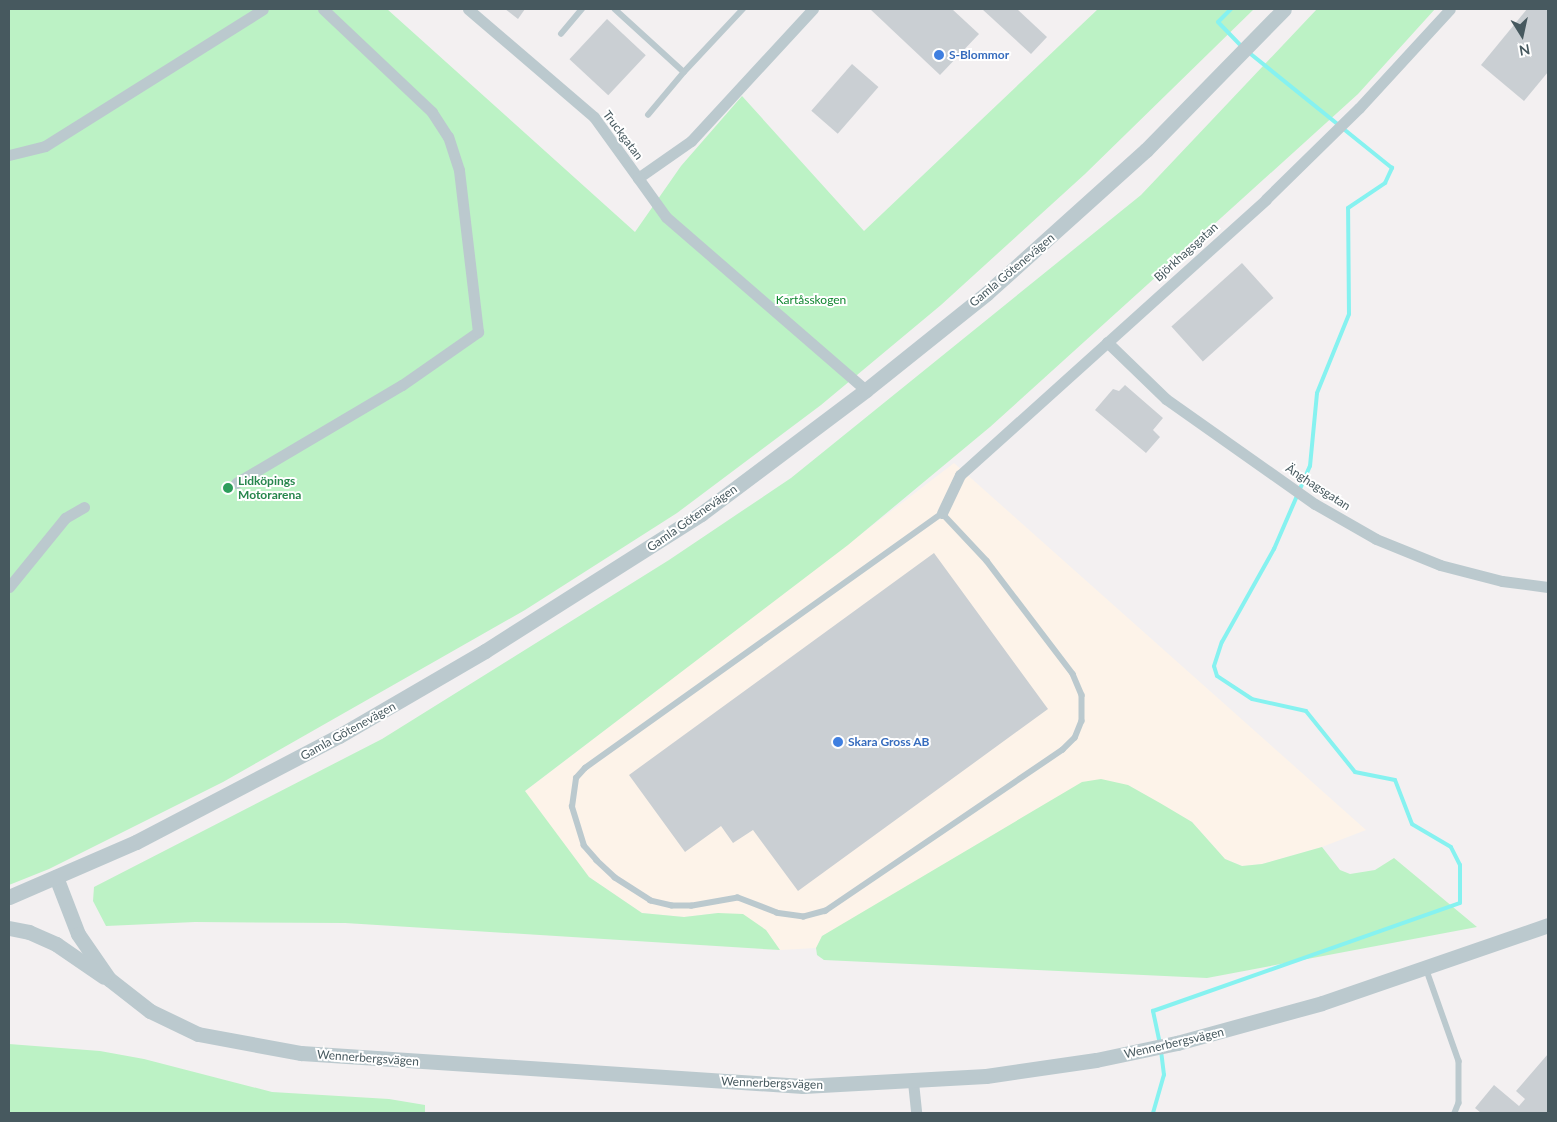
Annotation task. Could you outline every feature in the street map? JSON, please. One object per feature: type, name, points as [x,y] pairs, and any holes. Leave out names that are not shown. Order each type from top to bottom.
[{"type":"street","points":[[9,155],[45,146],[263,9]]},
{"type":"street","points":[[236,483],[402,385],[478,332],[459,170],[448,137],[432,112],[322,9]]},
{"type":"street","name":"Truckgatan","points":[[468,9],[594,117],[638,178],[691,141],[813,9]]},
{"type":"street","name":"Gamla Götenevägen","points":[[9,897],[136,842],[264,778],[486,651],[700,514],[866,390],[987,293],[1073,218],[1146,150],[1284,9]]},
{"type":"street","name":"Björkhagsgatan","points":[[942,513],[960,475],[1279,186],[1359,108],[1450,9]]},
{"type":"street","points":[[638,178],[666,217],[866,390]]},
{"type":"street","name":"Änghagsgatan","points":[[1107,342],[1166,399],[1210,432],[1315,504],[1376,539],[1440,565],[1502,581],[1548,588]]},
{"type":"street","points":[[9,587],[65,518],[84,507]]},
{"type":"street","name":"Wennerbergsvägen","points":[[56,877],[78,934],[109,979],[150,1011],[175,1025],[198,1034],[273,1050],[751,1084],[803,1086],[913,1082],[1029,1070],[1178,1043],[1322,1003],[1548,925]]},
{"type":"street","points":[[9,928],[29,932],[56,944],[109,979]]},
{"type":"street","points":[[913,1082],[916,1113]]},
{"type":"lane","points":[[561,34],[582,9]]},
{"type":"lane","points":[[615,9],[684,72]]},
{"type":"lane","points":[[648,115],[684,72],[743,9]]},
{"type":"lane","points":[[942,513],[988,561],[1073,674],[1082,696],[1082,721],[1075,738],[1063,750],[826,911],[804,917],[777,913],[738,898],[692,906],[672,906],[651,901],[615,878],[584,846],[572,807],[576,778],[585,768],[942,513]]},
{"type":"lane","points":[[1426,968],[1459,1061],[1459,1103],[1455,1113]]},
{"type":"shaded area","points":[[954,463],[1366,830],[1322,847],[1262,864],[1242,866],[1225,859],[1192,822],[1128,785],[822,936],[816,948],[780,950],[766,930],[718,913],[684,917],[642,913],[589,877],[524,792]]},
{"type":"green space","name":"Lidköpings Motorarena","points":[[9,9],[387,9],[635,232],[681,166],[742,96],[864,231],[1098,9],[1254,9],[1085,174],[941,305],[821,405],[677,513],[525,610],[223,782],[49,869],[9,885]]},
{"type":"green space","points":[[1317,9],[1435,9],[1358,94],[990,427],[848,545],[525,791],[589,877],[642,913],[684,917],[718,913],[743,914],[766,930],[780,950],[345,923],[195,922],[106,926],[93,901],[94,887],[382,739],[669,560],[791,478],[1141,195]]},
{"type":"green space","points":[[1101,779],[1128,785],[1192,822],[1225,859],[1242,866],[1262,864],[1322,847],[1340,870],[1350,874],[1375,870],[1394,858],[1477,927],[1207,978],[824,960],[817,955],[816,948],[822,936],[1082,782]]},
{"type":"green space","points":[[9,1044],[100,1051],[144,1059],[272,1092],[389,1099],[425,1105],[425,1113],[9,1113]]},
{"type":"building","points":[[505,9],[525,9],[518,19]]},
{"type":"building","name":"S-Blommor","points":[[870,9],[952,9],[979,34],[940,75]]},
{"type":"building","points":[[982,9],[1017,9],[1047,37],[1031,54]]},
{"type":"building","points":[[1527,9],[1548,9],[1548,72],[1524,101],[1481,65]]},
{"type":"building","points":[[607,19],[646,55],[608,95],[569,59]]},
{"type":"building","points":[[852,64],[878,87],[838,134],[811,111]]},
{"type":"building","points":[[1242,263],[1273,298],[1203,361],[1171,327]]},
{"type":"building","points":[[1125,385],[1163,418],[1153,430],[1160,437],[1146,453],[1095,410],[1113,389],[1119,391]]},
{"type":"building","name":"Skara Gross AB","points":[[934,553],[1048,709],[798,891],[753,830],[733,843],[721,826],[685,852],[629,775]]},
{"type":"building","points":[[1548,1054],[1548,1113],[1481,1113],[1475,1108],[1494,1085],[1519,1106],[1525,1099],[1516,1091]]},
{"type":"waterway","points":[[1231,9],[1218,22],[1242,47]]},
{"type":"waterway","points":[[1160,1044],[1153,1011],[1460,903],[1460,865],[1451,847],[1412,824],[1395,780],[1355,772],[1306,711],[1252,699],[1217,676],[1214,666],[1222,642],[1274,549],[1310,466],[1317,393],[1349,314],[1348,208],[1385,183],[1392,168],[1247,51]]},
{"type":"waterway","points":[[1153,1113],[1164,1075],[1161,1051]]},
{"type":"place","name":"S-Blommor","points":[[939,55]]},
{"type":"place","name":"Lidköpings Motorarena","points":[[228,488]]},
{"type":"place","name":"Skara Gross AB","points":[[838,742]]},
{"type":"park label","name":"Kartåsskogen","points":[[811,300]]}]
